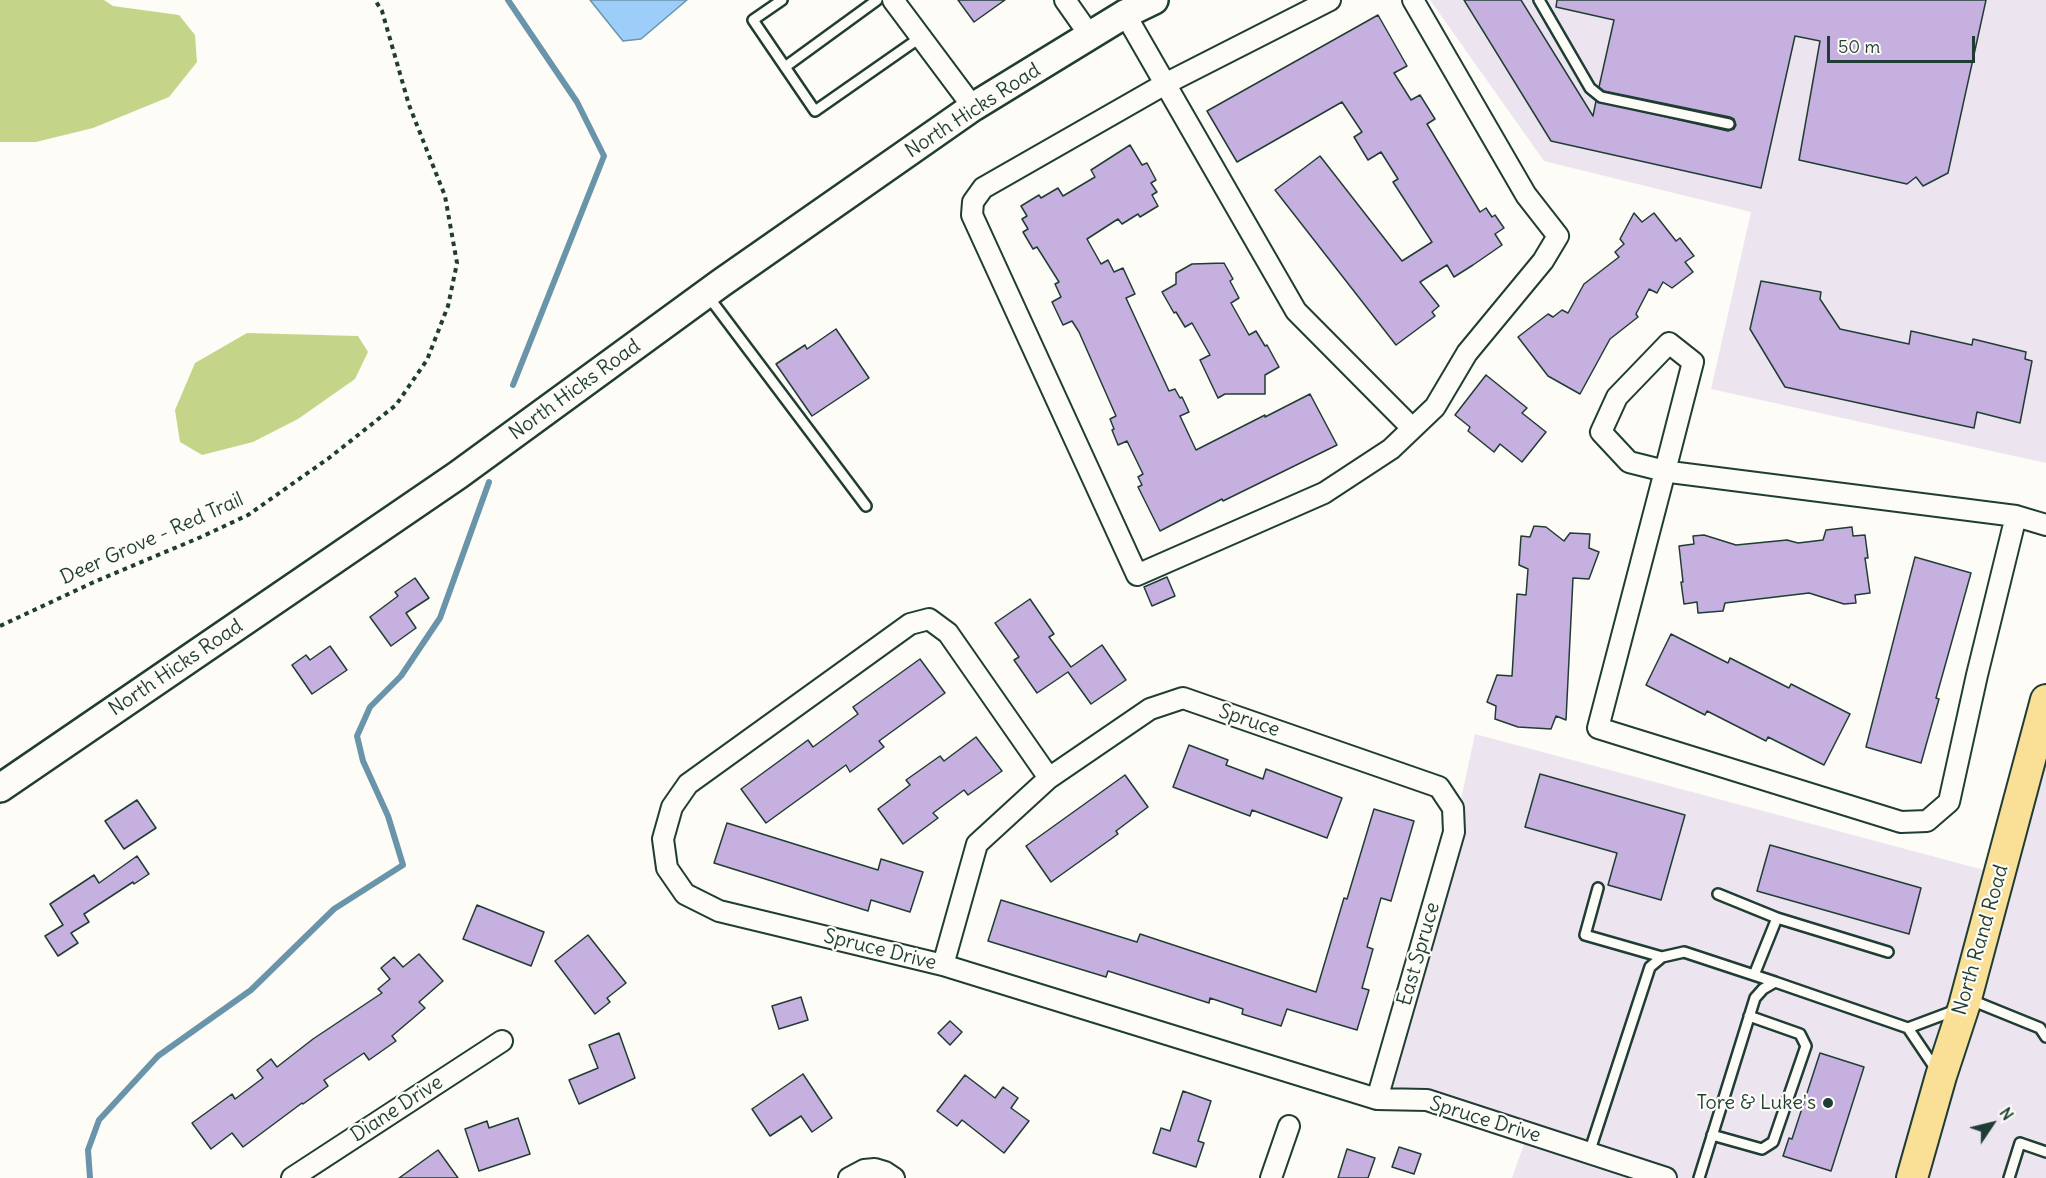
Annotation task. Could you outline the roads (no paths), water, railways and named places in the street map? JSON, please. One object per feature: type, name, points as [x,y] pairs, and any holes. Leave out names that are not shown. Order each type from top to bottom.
[{"type":"main road","name":"North Hicks Road","points":[[0,788],[458,475],[706,294],[973,107],[1125,14],[1154,0]]},
{"type":"main road","name":"North Rand Road","points":[[1912,1178],[1965,1002],[2046,700]]},
{"type":"street","points":[[893,0],[973,107]]},
{"type":"street","points":[[1065,0],[1091,36]]},
{"type":"street","points":[[1330,0],[1165,84],[983,188],[973,202],[972,215],[1137,575],[1324,493],[1390,449],[1435,408],[1467,353],[1543,261],[1558,236],[1526,195],[1413,0]]},
{"type":"street","points":[[1125,14],[1296,311],[1412,428]]},
{"type":"street","points":[[2016,516],[1949,802],[1927,821],[1901,822],[1598,728],[1665,471],[1693,362],[1669,344],[1617,397],[1601,432],[1629,462],[1665,471],[2016,516],[2046,525]]},
{"type":"street","name":"Spruce Drive","points":[[1049,778],[948,633],[929,619],[910,624],[688,784],[672,807],[663,839],[667,868],[685,894],[719,911],[943,965],[1377,1100],[1426,1100],[1666,1178]]},
{"type":"street","name":"Spruce","points":[[943,965],[976,844],[1049,778],[1150,709],[1183,698],[1439,787],[1453,808]]},
{"type":"street","name":"East Spruce","points":[[1377,1100],[1454,832],[1453,808]]},
{"type":"street","name":"Diane Drive","points":[[292,1178],[502,1041]]},
{"type":"street","points":[[1271,1178],[1289,1126]]},
{"type":"street","points":[[849,1178],[864,1170],[875,1169],[894,1178]]},
{"type":"lane","points":[[782,0],[753,20],[815,111],[921,37]]},
{"type":"lane","points":[[785,67],[877,0]]},
{"type":"lane","points":[[1539,0],[1590,88],[1601,97],[1729,124]]},
{"type":"lane","points":[[706,294],[866,506]]},
{"type":"lane","points":[[1586,947],[1585,935],[1598,888]]},
{"type":"lane","points":[[1718,894],[1777,918],[1888,952]]},
{"type":"lane","points":[[1754,975],[1777,918]]},
{"type":"lane","points":[[1585,935],[1662,957]]},
{"type":"lane","points":[[1589,1153],[1650,967],[1662,957],[1684,952],[1908,1028],[1941,1076]]},
{"type":"lane","points":[[1699,1178],[1755,998],[1762,989],[1775,982]]},
{"type":"lane","points":[[1908,1028],[1965,1002],[2040,1028],[2046,1037]]},
{"type":"lane","points":[[1712,1135],[1761,1149],[1773,1142],[1806,1046],[1800,1034],[1749,1016]]},
{"type":"lane","points":[[2009,1178],[2020,1143],[2046,1152]]},
{"type":"water","points":[[590,0],[687,0],[641,39],[623,41]]},
{"type":"waterway","points":[[508,0],[577,102],[604,156],[513,385]]},
{"type":"waterway","points":[[90,1178],[88,1150],[99,1120],[158,1056],[251,990],[334,909],[403,865],[388,816],[363,761],[357,736],[370,707],[401,676],[440,618],[489,482]]},
{"type":"place","name":"Tore & Luke's","points":[[1828,1103]]}]
